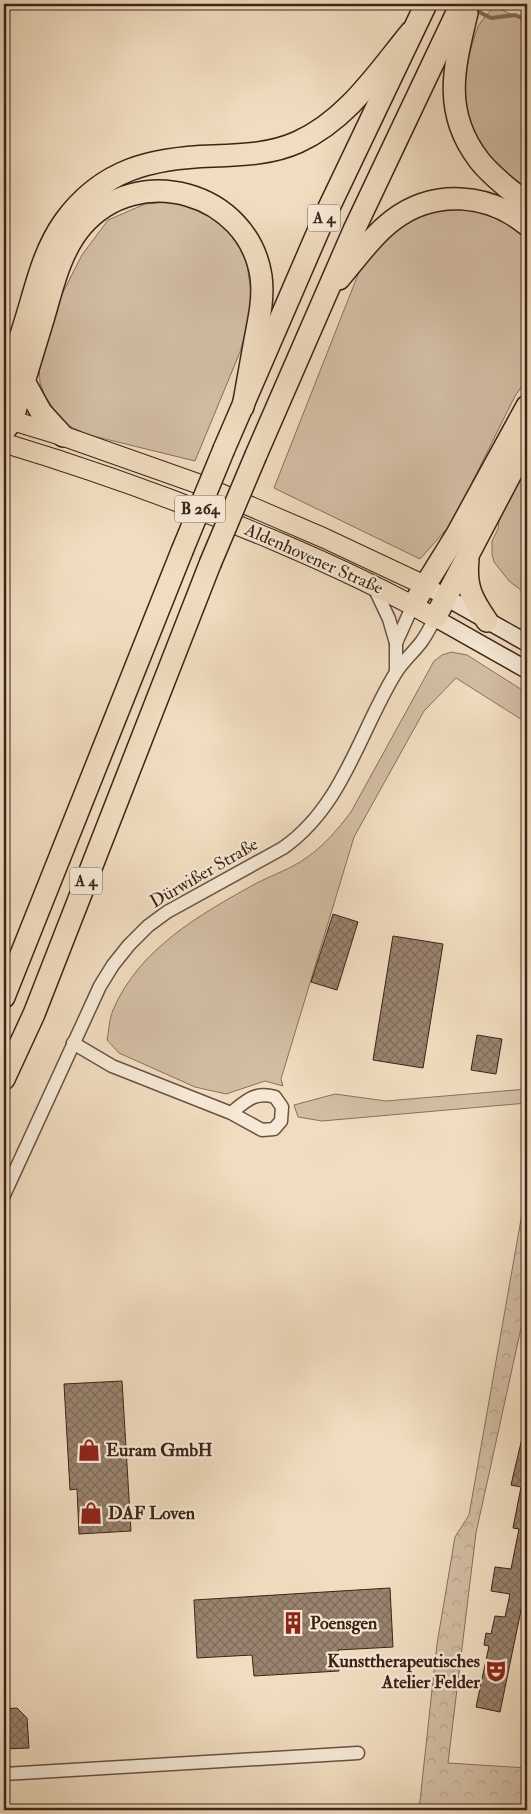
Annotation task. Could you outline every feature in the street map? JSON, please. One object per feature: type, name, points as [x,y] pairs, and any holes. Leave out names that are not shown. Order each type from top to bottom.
[{"type":"highway","name":"A 4","points":[[4,1079],[34,1014],[210,564],[354,230],[457,28],[461,4]]},
{"type":"highway","points":[[469,4],[457,28],[453,82],[460,126],[479,160],[527,204]]},
{"type":"highway","name":"A 4","points":[[4,998],[224,449],[323,220],[424,7]]},
{"type":"highway","points":[[6,423],[14,383],[15,356],[42,265],[51,243],[64,222],[85,197],[112,178],[136,167],[162,159],[256,153],[287,147],[309,137],[343,112],[411,32]]},
{"type":"highway","points":[[14,383],[61,262],[67,248],[79,230],[99,211],[120,199],[141,193],[171,192],[199,199],[229,218],[246,239],[258,266],[262,289],[260,312],[243,407]]},
{"type":"highway","points":[[324,296],[381,230],[408,211],[424,204],[453,199],[484,201],[518,218],[527,225]]},
{"type":"highway","points":[[14,383],[64,436]]},
{"type":"highway","points":[[413,606],[424,585],[457,534],[527,406]]},
{"type":"highway","points":[[435,618],[527,443]]},
{"type":"highway","points":[[468,557],[466,571],[468,587],[471,596],[487,621]]},
{"type":"main road","name":"Aldenhovener Straße","points":[[6,423],[64,436],[196,483],[324,538],[424,585],[527,643]]},
{"type":"main road","name":"Aldenhovener Straße","points":[[4,443],[82,466],[212,514],[372,584],[527,670]]},
{"type":"street","name":"Dürwißer Straße","points":[[372,584],[389,619],[396,643],[396,672]]},
{"type":"street","name":"Dürwißer Straße","points":[[396,643],[413,606]]},
{"type":"street","name":"Dürwißer Straße","points":[[4,1195],[100,986],[113,965],[148,926],[174,907],[283,848],[296,838],[323,810],[333,796],[396,672],[422,641],[435,618]]},
{"type":"street","points":[[74,1043],[112,1066],[231,1113]]},
{"type":"street","points":[[4,1774],[358,1753]]},
{"type":"green space","points":[[494,6],[527,22],[527,193],[508,176],[482,147],[464,113],[464,83],[475,35],[481,22]]},
{"type":"green space","points":[[179,201],[195,206],[229,227],[245,251],[253,305],[240,352],[195,461],[89,435],[69,426],[59,417],[45,396],[40,383],[39,365],[57,304],[82,255],[108,220],[145,204]]},
{"type":"green space","points":[[434,209],[463,209],[492,215],[527,236],[527,379],[515,396],[452,523],[420,559],[274,488],[359,272],[393,228]]},
{"type":"green space","points":[[527,459],[527,595],[509,581],[494,562],[492,541],[498,529],[500,512]]},
{"type":"green space","points":[[451,652],[467,655],[527,693],[527,723],[456,678],[424,711],[354,837],[281,1079],[283,1086],[265,1081],[226,1094],[195,1087],[119,1053],[107,1040],[111,1017],[124,988],[138,969],[192,921],[255,884],[300,862],[325,843],[351,812],[434,661],[442,655]]},
{"type":"green space","points":[[527,1089],[527,1103],[322,1121],[298,1117],[294,1105],[335,1094],[386,1101]]},
{"type":"green space","points":[[527,1185],[527,1319],[523,1319],[476,1533],[448,1763],[527,1768],[527,1810],[419,1810],[437,1644],[455,1537],[469,1515]]},
{"type":"building","points":[[333,914],[358,922],[337,990],[311,982]]},
{"type":"building","points":[[393,936],[443,944],[423,1068],[373,1060]]},
{"type":"building","points":[[477,1035],[502,1039],[496,1074],[471,1070]]},
{"type":"building","points":[[122,1381],[131,1531],[79,1534],[77,1489],[70,1490],[64,1384]]},
{"type":"building","points":[[523,1434],[527,1434],[527,1581],[500,1712],[476,1707],[489,1646],[484,1645],[486,1633],[491,1634],[495,1616],[505,1617],[510,1594],[491,1591],[495,1567],[511,1569],[519,1529],[513,1528],[521,1487],[511,1485]]},
{"type":"building","name":"Poensgen","points":[[390,1588],[393,1647],[338,1650],[339,1671],[254,1676],[252,1655],[197,1658],[194,1600]]},
{"type":"building","points":[[17,1708],[27,1718],[29,1748],[4,1749],[4,1709]]},
{"type":"waterway","points":[[473,9],[491,18],[515,15],[527,20]]},
{"type":"place","name":"Euram GmbH","points":[[89,1450]]},
{"type":"place","name":"DAF Loven","points":[[91,1513]]},
{"type":"place","name":"Poensgen","points":[[293,1623]]},
{"type":"place","name":"Kunsttherapeutisches Atelier Felder","points":[[496,1671]]}]
